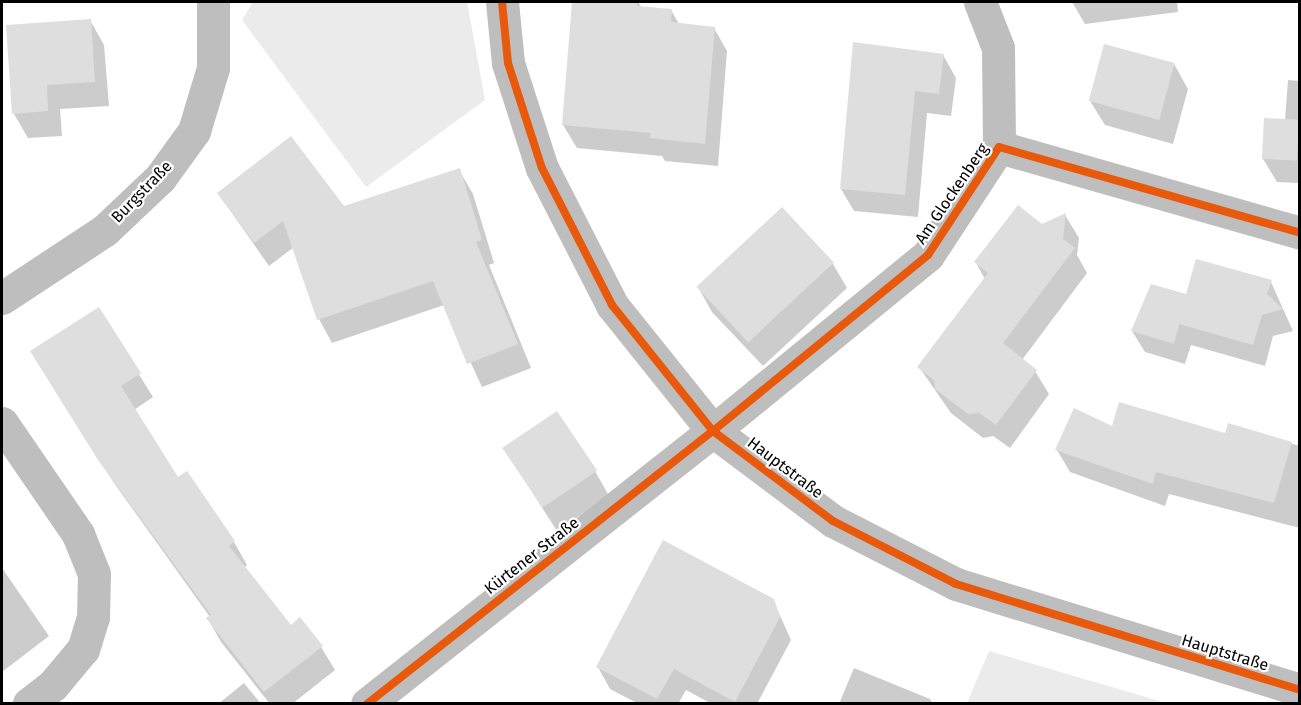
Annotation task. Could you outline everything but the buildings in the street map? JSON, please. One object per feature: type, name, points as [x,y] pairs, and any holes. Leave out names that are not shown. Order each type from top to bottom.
[{"type":"street","name":"Burgstraße","points":[[2,298],[105,230],[159,178],[194,131],[213,68],[213,2]]},
{"type":"street","name":"Hauptstraße","points":[[502,2],[508,63],[542,168],[612,305],[713,431],[833,521],[956,584],[1299,690]]},
{"type":"street","name":"Am Glockenberg","points":[[713,431],[928,255],[999,147],[998,48],[980,2]]},
{"type":"street","name":"Am Glockenberg","points":[[999,147],[1299,233]]},
{"type":"street","points":[[2,423],[78,534],[94,574],[93,617],[83,649],[53,685],[29,704]]},
{"type":"street","name":"Kürtener Straße","points":[[367,704],[713,431]]},
{"type":"shaded area","points":[[253,2],[467,2],[485,100],[366,187],[242,20]]},
{"type":"shaded area","points":[[989,651],[1163,702],[1169,703],[967,703]]},
{"type":"cycle path","points":[[502,2],[508,63],[542,168],[612,305],[713,431],[833,521],[956,584],[1300,690]]},
{"type":"cycle path","points":[[367,704],[713,431],[928,255],[999,147],[1300,233]]}]
